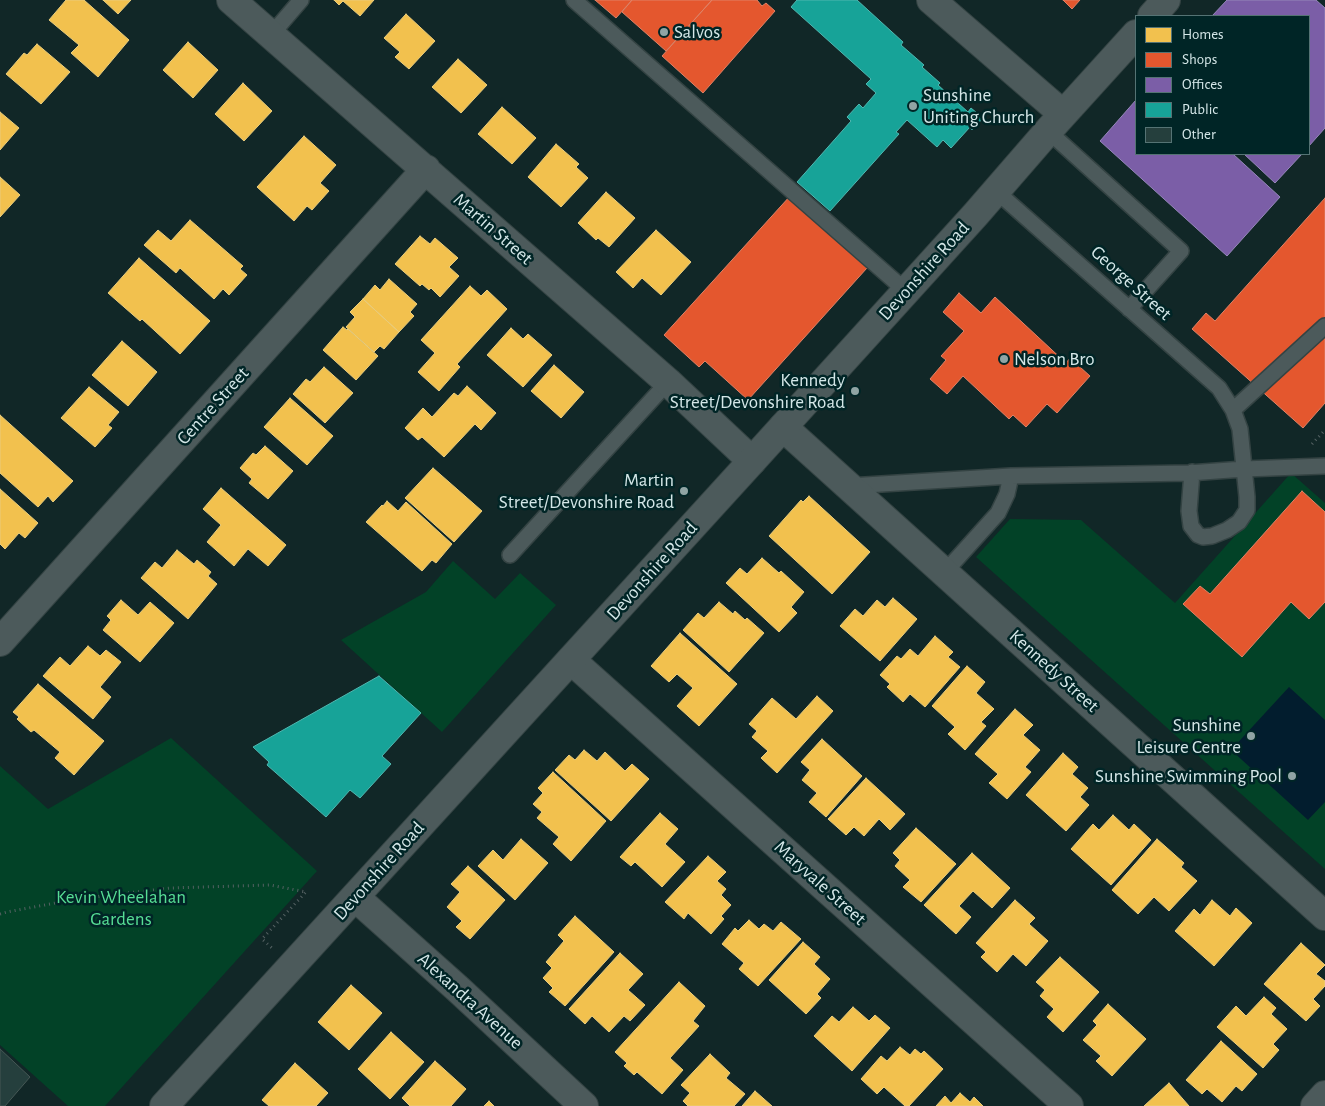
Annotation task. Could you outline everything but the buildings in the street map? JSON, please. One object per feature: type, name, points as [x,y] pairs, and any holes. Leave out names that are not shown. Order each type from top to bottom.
[{"type":"street","name":"Martin Street","points":[[231,0],[668,382],[752,461]]},
{"type":"street","points":[[931,0],[1056,123]]},
{"type":"street","points":[[1153,15],[1166,0]]},
{"type":"street","name":"Devonshire Road","points":[[164,1106],[752,461],[1135,35]]},
{"type":"street","name":"Centre Street","points":[[0,642],[426,169]]},
{"type":"street","name":"Kennedy Street","points":[[783,426],[1325,916]]},
{"type":"street","name":"Maryvale Street","points":[[570,660],[1069,1106]]},
{"type":"street","name":"Alexandra Avenue","points":[[355,897],[584,1106]]},
{"type":"street","points":[[1315,1106],[1325,1095]]},
{"type":"lane","points":[[271,35],[301,0]]},
{"type":"lane","points":[[574,0],[906,291]]},
{"type":"lane","points":[[1056,123],[1181,252],[1129,309]]},
{"type":"lane","name":"George Street","points":[[996,191],[1219,388],[1233,410],[1240,429],[1244,469]]},
{"type":"lane","points":[[1233,410],[1325,326]]},
{"type":"lane","points":[[510,555],[668,382]]},
{"type":"lane","points":[[849,486],[1011,476],[1192,472],[1325,466]]},
{"type":"lane","points":[[1192,472],[1189,511],[1191,526],[1198,535],[1203,537],[1212,536],[1227,530],[1239,522],[1247,510],[1244,469]]},
{"type":"lane","points":[[944,573],[998,513],[1007,494],[1011,476]]},
{"type":"path","points":[[0,914],[77,899],[170,888],[270,885],[306,892],[262,939],[274,950]]},
{"type":"green space","name":"Sunshine Leisure Centre","points":[[1291,473],[1325,503],[1325,869],[976,557],[1010,519],[1081,520],[1175,603]]},
{"type":"green space","points":[[453,561],[495,599],[520,573],[556,605],[442,732],[341,640],[426,592]]},
{"type":"green space","name":"Kevin Wheelahan Gardens","points":[[171,738],[317,871],[105,1106],[68,1106],[0,1045],[0,766],[48,809]]},
{"type":"water","name":"Sunshine Swimming Pool","points":[[1289,687],[1325,720],[1325,802],[1308,820],[1231,750]]},
{"type":"place","name":"Salvos","points":[[664,32]]},
{"type":"place","name":"Sunshine Uniting Church","points":[[913,106]]},
{"type":"place","name":"Nelson Bro","points":[[1004,359]]},
{"type":"place","name":"Kennedy Street/Devonshire Road","points":[[855,391]]},
{"type":"place","name":"Martin Street/Devonshire Road","points":[[684,491]]},
{"type":"place","name":"Sunshine Leisure Centre","points":[[1251,736]]},
{"type":"place","name":"Sunshine Swimming Pool","points":[[1292,776]]}]
